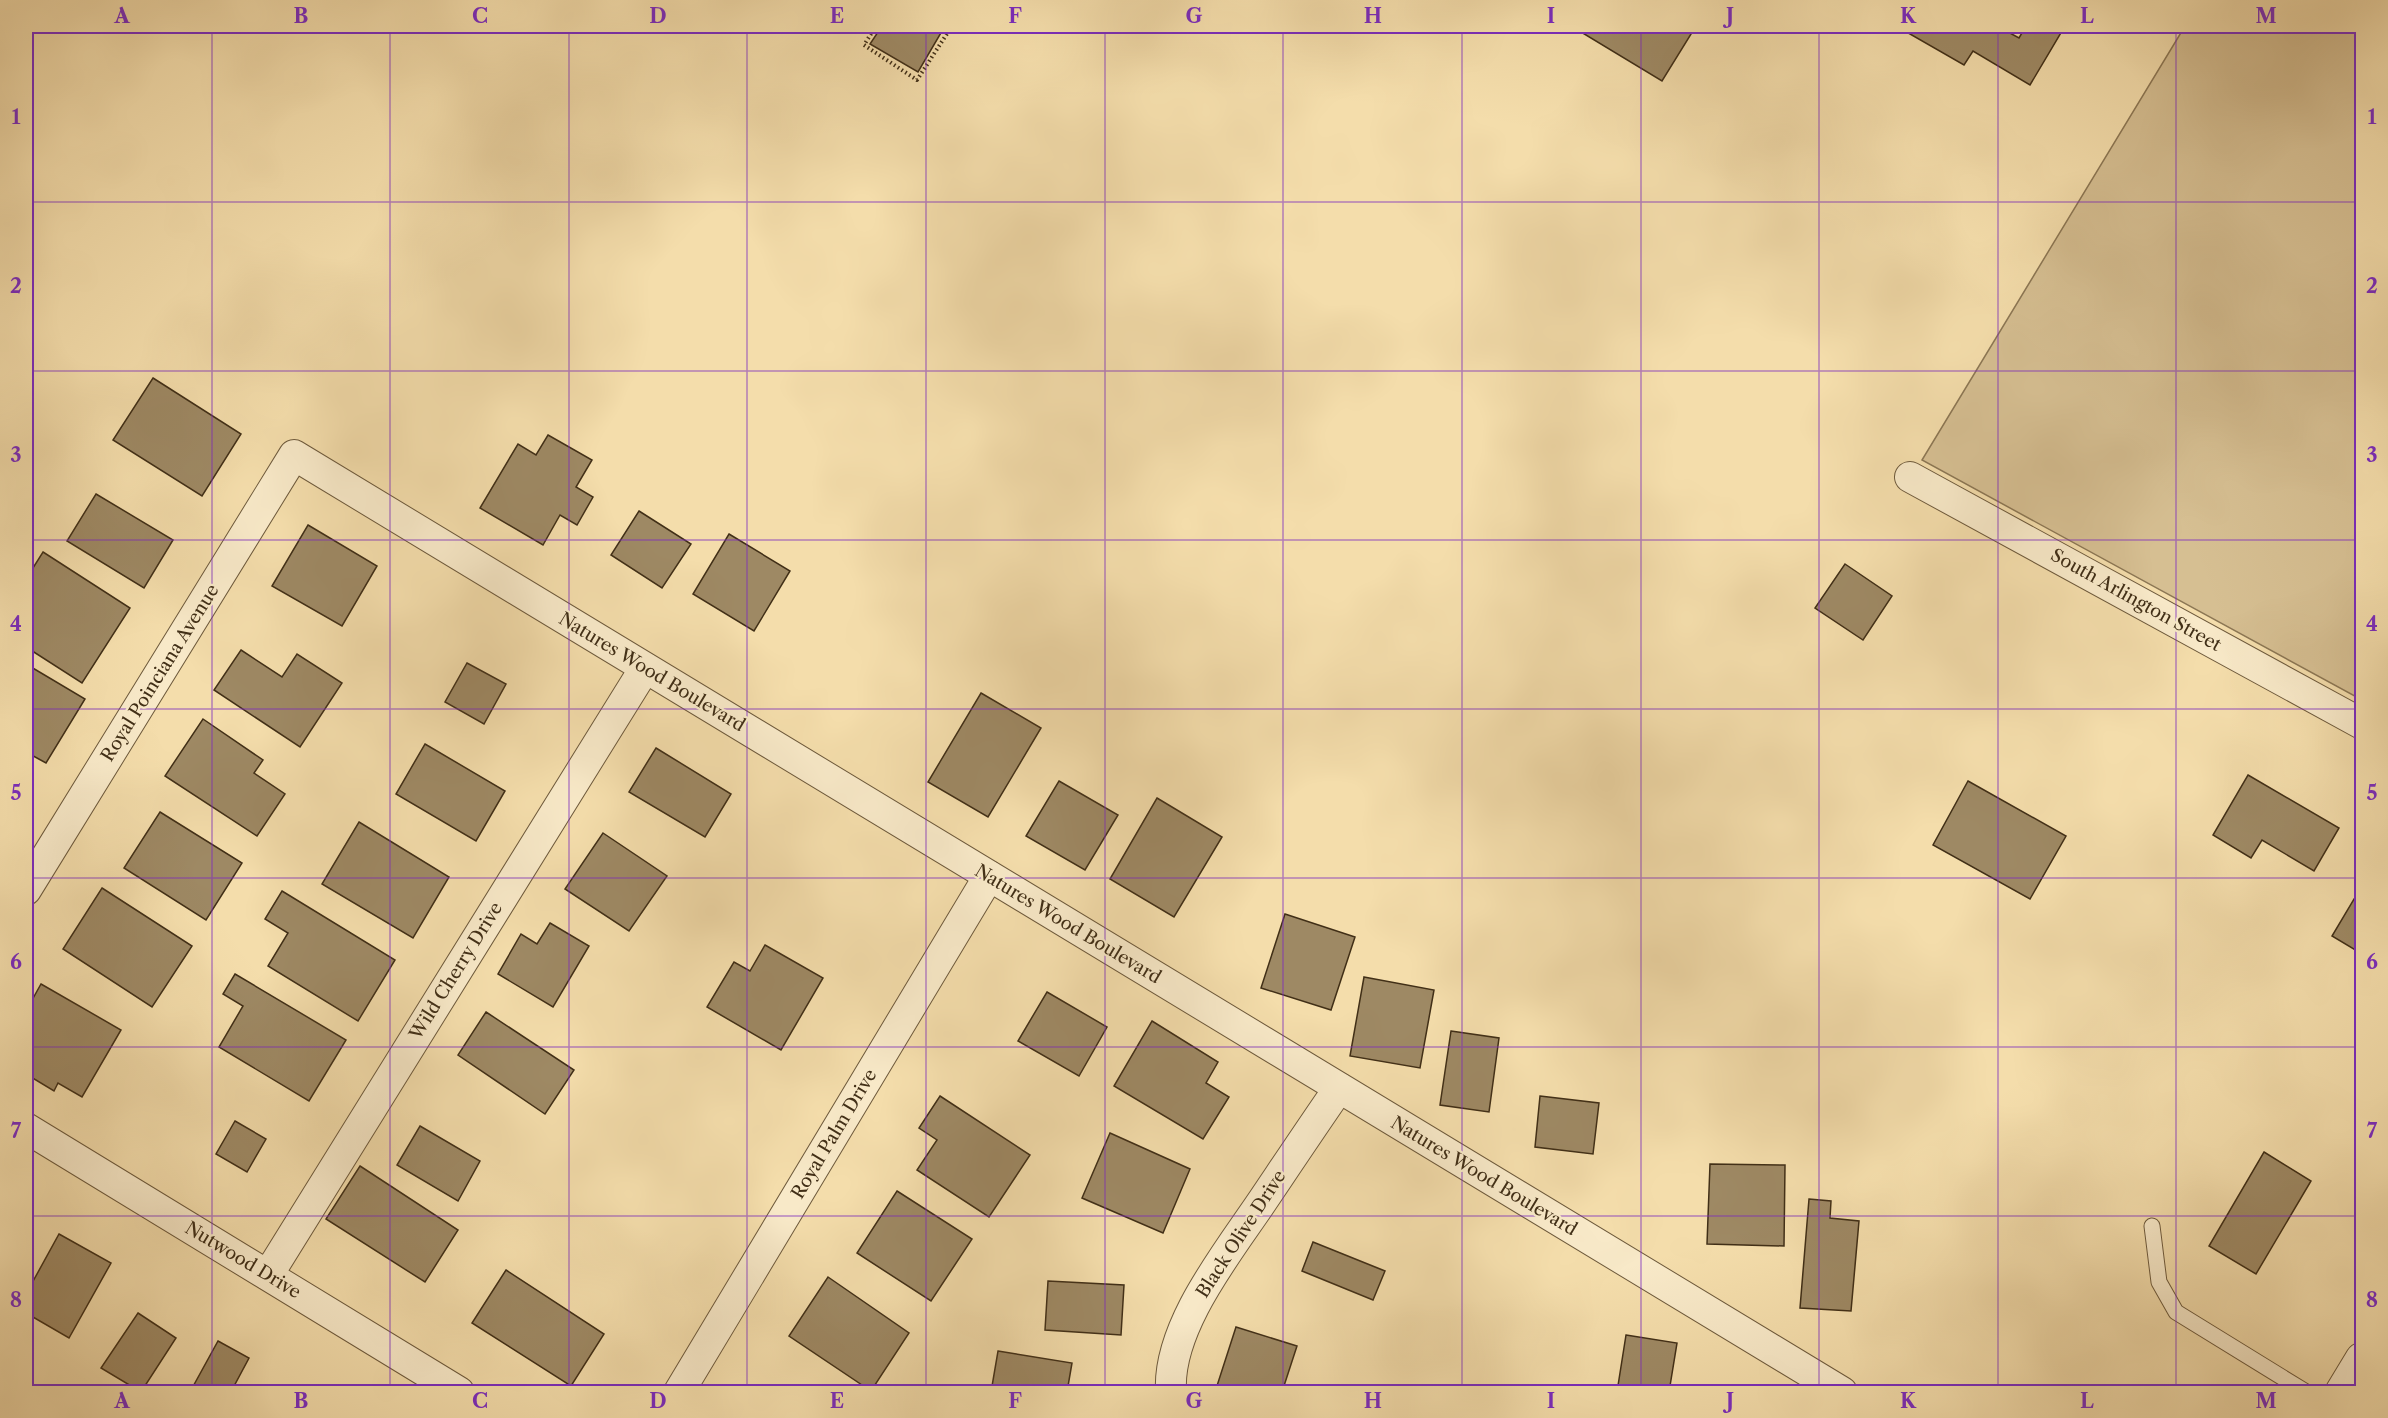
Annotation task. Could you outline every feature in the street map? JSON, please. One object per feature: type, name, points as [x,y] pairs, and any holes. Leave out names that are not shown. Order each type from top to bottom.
[{"type":"street","name":"Natures Wood Boulevard","points":[[294,455],[1842,1392]]},
{"type":"street","name":"Royal Poinciana Avenue","points":[[26,890],[294,455]]},
{"type":"street","name":"South Arlington Street","points":[[1910,477],[2362,724]]},
{"type":"street","name":"Wild Cherry Drive","points":[[268,1275],[645,668]]},
{"type":"street","name":"Royal Palm Drive","points":[[679,1392],[989,876]]},
{"type":"street","name":"Black Olive Drive","points":[[1171,1392],[1170,1376],[1180,1341],[1199,1295],[1338,1088]]},
{"type":"street","name":"Nutwood Drive","points":[[26,1128],[459,1392]]},
{"type":"street","points":[[2342,1392],[2362,1359]]},
{"type":"lane","points":[[2152,1226],[2159,1282],[2176,1312],[2306,1392]]},
{"type":"path","points":[[876,26],[864,45],[918,80],[951,26]]},
{"type":"shaded area","points":[[2185,26],[2362,26],[2362,700],[1922,460]]},
{"type":"building","points":[[882,26],[945,26],[918,72],[870,44]]},
{"type":"building","points":[[1571,26],[1696,26],[1662,81]]},
{"type":"building","points":[[1896,26],[1997,26],[2019,38],[2026,26],[2065,26],[2030,85],[1973,51],[1964,65]]},
{"type":"building","points":[[153,378],[241,434],[202,496],[113,440]]},
{"type":"building","points":[[548,435],[592,460],[576,487],[593,497],[577,525],[560,515],[543,545],[480,508],[518,444],[536,455]]},
{"type":"building","points":[[96,494],[173,540],[144,588],[67,541]]},
{"type":"building","points":[[639,511],[691,544],[662,588],[611,555]]},
{"type":"building","points":[[308,525],[377,566],[342,626],[272,586]]},
{"type":"building","points":[[729,534],[790,571],[754,631],[693,594]]},
{"type":"building","points":[[43,552],[130,608],[82,683],[26,647],[26,579]]},
{"type":"building","points":[[1845,564],[1892,596],[1863,640],[1815,608]]},
{"type":"building","points":[[241,650],[282,677],[297,654],[342,683],[300,747],[214,690]]},
{"type":"building","points":[[467,663],[506,684],[484,724],[445,702]]},
{"type":"building","points":[[26,664],[85,699],[46,763],[26,752]]},
{"type":"building","points":[[981,693],[1041,728],[988,817],[928,782]]},
{"type":"building","points":[[203,719],[263,760],[254,773],[285,794],[257,836],[165,776]]},
{"type":"building","points":[[425,744],[505,791],[476,841],[396,794]]},
{"type":"building","points":[[656,748],[731,794],[705,837],[629,792]]},
{"type":"building","points":[[2248,775],[2339,828],[2314,871],[2262,840],[2251,858],[2213,835]]},
{"type":"building","points":[[1059,781],[1118,815],[1085,870],[1026,836]]},
{"type":"building","points":[[1968,781],[2066,836],[2030,899],[1933,845]]},
{"type":"building","points":[[1157,798],[1222,837],[1174,917],[1110,879]]},
{"type":"building","points":[[160,812],[242,863],[206,920],[124,868]]},
{"type":"building","points":[[359,822],[449,877],[413,938],[322,884]]},
{"type":"building","points":[[603,833],[667,876],[629,931],[565,889]]},
{"type":"building","points":[[102,888],[192,946],[152,1007],[63,949]]},
{"type":"building","points":[[282,891],[395,960],[358,1021],[268,966],[288,933],[265,919]]},
{"type":"building","points":[[2354,899],[2362,905],[2362,954],[2332,936]]},
{"type":"building","points":[[1285,914],[1355,937],[1331,1010],[1261,988]]},
{"type":"building","points":[[550,923],[589,946],[553,1007],[498,974],[521,934],[537,944]]},
{"type":"building","points":[[765,945],[823,978],[781,1050],[707,1007],[734,962],[750,971]]},
{"type":"building","points":[[235,974],[346,1040],[309,1101],[219,1047],[243,1006],[223,994]]},
{"type":"building","points":[[1364,977],[1434,990],[1420,1068],[1350,1056]]},
{"type":"building","points":[[41,984],[121,1030],[82,1097],[58,1083],[54,1091],[26,1074],[26,1011]]},
{"type":"building","points":[[1047,992],[1107,1027],[1079,1076],[1018,1041]]},
{"type":"building","points":[[486,1012],[574,1070],[545,1114],[458,1055]]},
{"type":"building","points":[[1152,1021],[1218,1062],[1206,1083],[1229,1097],[1203,1139],[1114,1086]]},
{"type":"building","points":[[1451,1031],[1499,1038],[1489,1112],[1440,1105]]},
{"type":"building","points":[[940,1096],[1030,1155],[989,1217],[917,1170],[937,1140],[919,1128]]},
{"type":"building","points":[[1540,1096],[1599,1103],[1593,1154],[1535,1147]]},
{"type":"building","points":[[235,1121],[266,1139],[247,1172],[216,1154]]},
{"type":"building","points":[[420,1126],[480,1161],[458,1201],[397,1165]]},
{"type":"building","points":[[1110,1133],[1190,1169],[1163,1233],[1082,1198]]},
{"type":"building","points":[[2264,1152],[2311,1181],[2256,1274],[2209,1246]]},
{"type":"building","points":[[1710,1164],[1785,1165],[1784,1246],[1707,1244]]},
{"type":"building","points":[[360,1166],[458,1230],[425,1282],[326,1219]]},
{"type":"building","points":[[897,1191],[972,1239],[931,1301],[857,1253]]},
{"type":"building","points":[[1809,1199],[1831,1201],[1830,1218],[1859,1221],[1851,1311],[1800,1308]]},
{"type":"building","points":[[59,1234],[111,1263],[69,1338],[26,1313],[26,1294]]},
{"type":"building","points":[[1313,1242],[1385,1271],[1373,1300],[1302,1271]]},
{"type":"building","points":[[506,1270],[604,1334],[571,1386],[472,1323]]},
{"type":"building","points":[[828,1277],[909,1333],[871,1391],[789,1336]]},
{"type":"building","points":[[1048,1281],[1124,1285],[1121,1335],[1045,1330]]},
{"type":"building","points":[[138,1313],[176,1338],[141,1392],[101,1368]]},
{"type":"building","points":[[1236,1327],[1297,1346],[1282,1392],[1215,1392]]},
{"type":"building","points":[[1626,1335],[1677,1343],[1669,1392],[1617,1392]]},
{"type":"building","points":[[218,1341],[249,1358],[232,1390],[236,1392],[190,1392]]},
{"type":"building","points":[[998,1351],[1072,1363],[1067,1392],[991,1392]]}]
